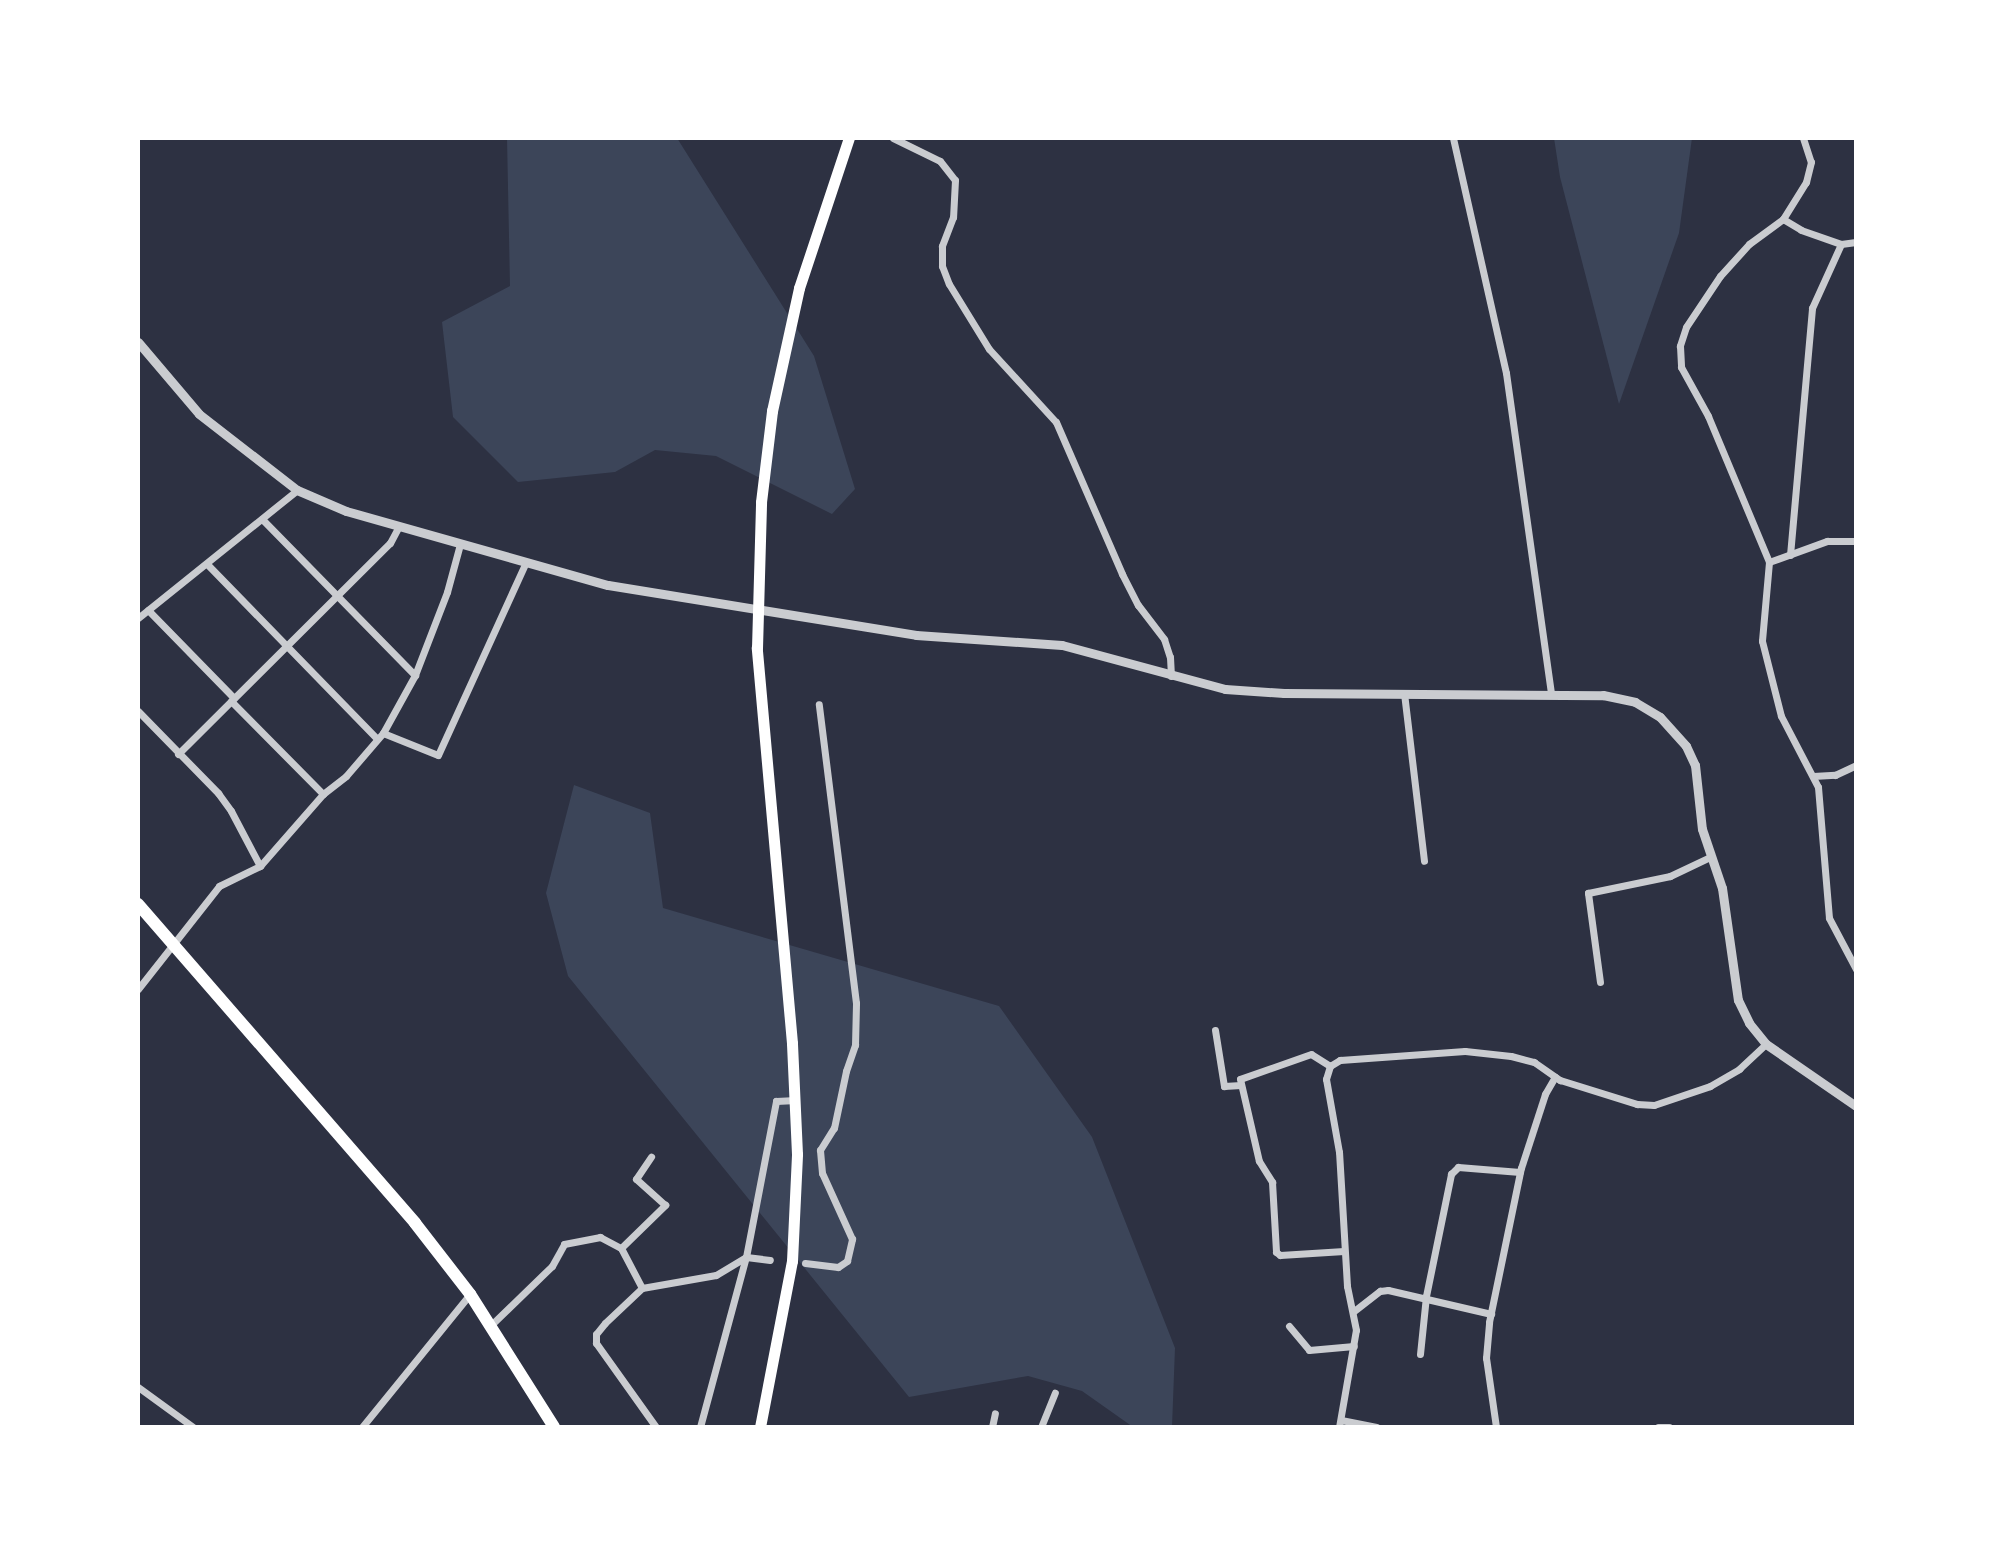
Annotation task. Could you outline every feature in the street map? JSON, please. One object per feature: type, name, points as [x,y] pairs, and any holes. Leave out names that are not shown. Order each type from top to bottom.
[{"type":"main road","points":[[760,1427],[792,1261],[797,1182],[796,1100],[756,609],[761,502],[772,411],[799,288],[849,138]]},
{"type":"main road","points":[[138,904],[172,948],[415,1223],[470,1294],[554,1427]]},
{"type":"street","points":[[893,138],[940,161],[955,180],[953,217],[942,246],[942,266],[949,284],[989,349],[1056,422],[1122,574],[1138,605],[1164,639],[1170,657],[1171,676]]},
{"type":"street","points":[[1453,138],[1506,373],[1551,695]]},
{"type":"street","points":[[1803,138],[1811,162],[1806,182],[1783,219],[1749,244],[1720,276],[1686,327],[1680,346],[1681,367],[1708,416],[1769,562],[1762,641],[1781,716],[1818,787],[1829,918],[1856,969]]},
{"type":"street","points":[[1783,219],[1801,230],[1841,244],[1856,242]]},
{"type":"street","points":[[1790,555],[1812,308],[1841,244]]},
{"type":"street","points":[[138,342],[199,414],[297,490],[346,511],[608,585],[916,635],[1062,645],[1113,656],[1171,676],[1225,689],[1603,695],[1635,702],[1660,717],[1686,746],[1695,765],[1702,829],[1722,888],[1738,1000],[1749,1023],[1766,1044],[1856,1106]]},
{"type":"street","points":[[138,618],[297,490]]},
{"type":"street","points":[[262,519],[415,675]]},
{"type":"street","points":[[178,754],[390,543],[399,526]]},
{"type":"street","points":[[1769,562],[1827,541],[1856,541]]},
{"type":"street","points":[[138,989],[219,886],[260,866],[323,794],[346,776],[380,736],[415,675],[447,592],[460,544]]},
{"type":"street","points":[[207,564],[380,736],[438,755],[526,562]]},
{"type":"street","points":[[148,610],[323,794]]},
{"type":"street","points":[[1404,693],[1424,861]]},
{"type":"street","points":[[805,1263],[838,1267],[847,1261],[852,1239],[822,1173],[820,1150],[834,1128],[855,1045],[856,1003],[819,704]]},
{"type":"street","points":[[138,711],[231,811],[260,866]]},
{"type":"street","points":[[1813,776],[1835,775],[1856,765]]},
{"type":"street","points":[[1600,982],[1588,893],[1670,876],[1710,857]]},
{"type":"street","points":[[1215,1030],[1224,1086],[1241,1085]]},
{"type":"street","points":[[1376,1427],[1340,1424],[1354,1346],[1354,1311],[1347,1286],[1339,1152],[1326,1079],[1330,1066],[1340,1060],[1465,1051],[1534,1062],[1555,1077],[1637,1104],[1654,1105],[1710,1086],[1739,1069],[1766,1044]]},
{"type":"street","points":[[1330,1066],[1311,1054],[1240,1079],[1259,1161],[1272,1182],[1276,1252],[1280,1255],[1344,1251]]},
{"type":"street","points":[[1496,1427],[1486,1358],[1491,1314],[1520,1172],[1545,1094],[1555,1077]]},
{"type":"street","points":[[700,1427],[746,1257],[776,1101],[796,1100]]},
{"type":"street","points":[[621,1248],[665,1205],[636,1179],[651,1157]]},
{"type":"street","points":[[1420,1354],[1426,1296],[1451,1174],[1458,1167],[1520,1172]]},
{"type":"street","points":[[490,1326],[552,1266],[564,1244],[600,1237],[621,1248],[642,1288]]},
{"type":"street","points":[[656,1427],[596,1343],[596,1334],[642,1288],[716,1275],[746,1257],[770,1260]]},
{"type":"street","points":[[1354,1311],[1380,1291],[1426,1296],[1491,1314]]},
{"type":"street","points":[[362,1427],[470,1294]]},
{"type":"street","points":[[1289,1326],[1309,1350],[1354,1346]]},
{"type":"street","points":[[138,1387],[193,1427]]},
{"type":"street","points":[[1041,1427],[1055,1393]]},
{"type":"street","points":[[992,1427],[995,1413]]},
{"type":"street","points":[[1658,1427],[1669,1427]]},
{"type":"shaded area","points":[[507,138],[677,138],[814,356],[855,489],[832,514],[716,456],[655,450],[615,472],[518,482],[453,417],[442,322],[510,286]]},
{"type":"shaded area","points":[[1554,138],[1692,138],[1679,233],[1619,404],[1560,177]]},
{"type":"shaded area","points":[[574,785],[650,813],[663,908],[999,1006],[1092,1137],[1175,1348],[1172,1427],[1133,1427],[1082,1391],[1028,1376],[909,1397],[568,976],[546,893]]}]
